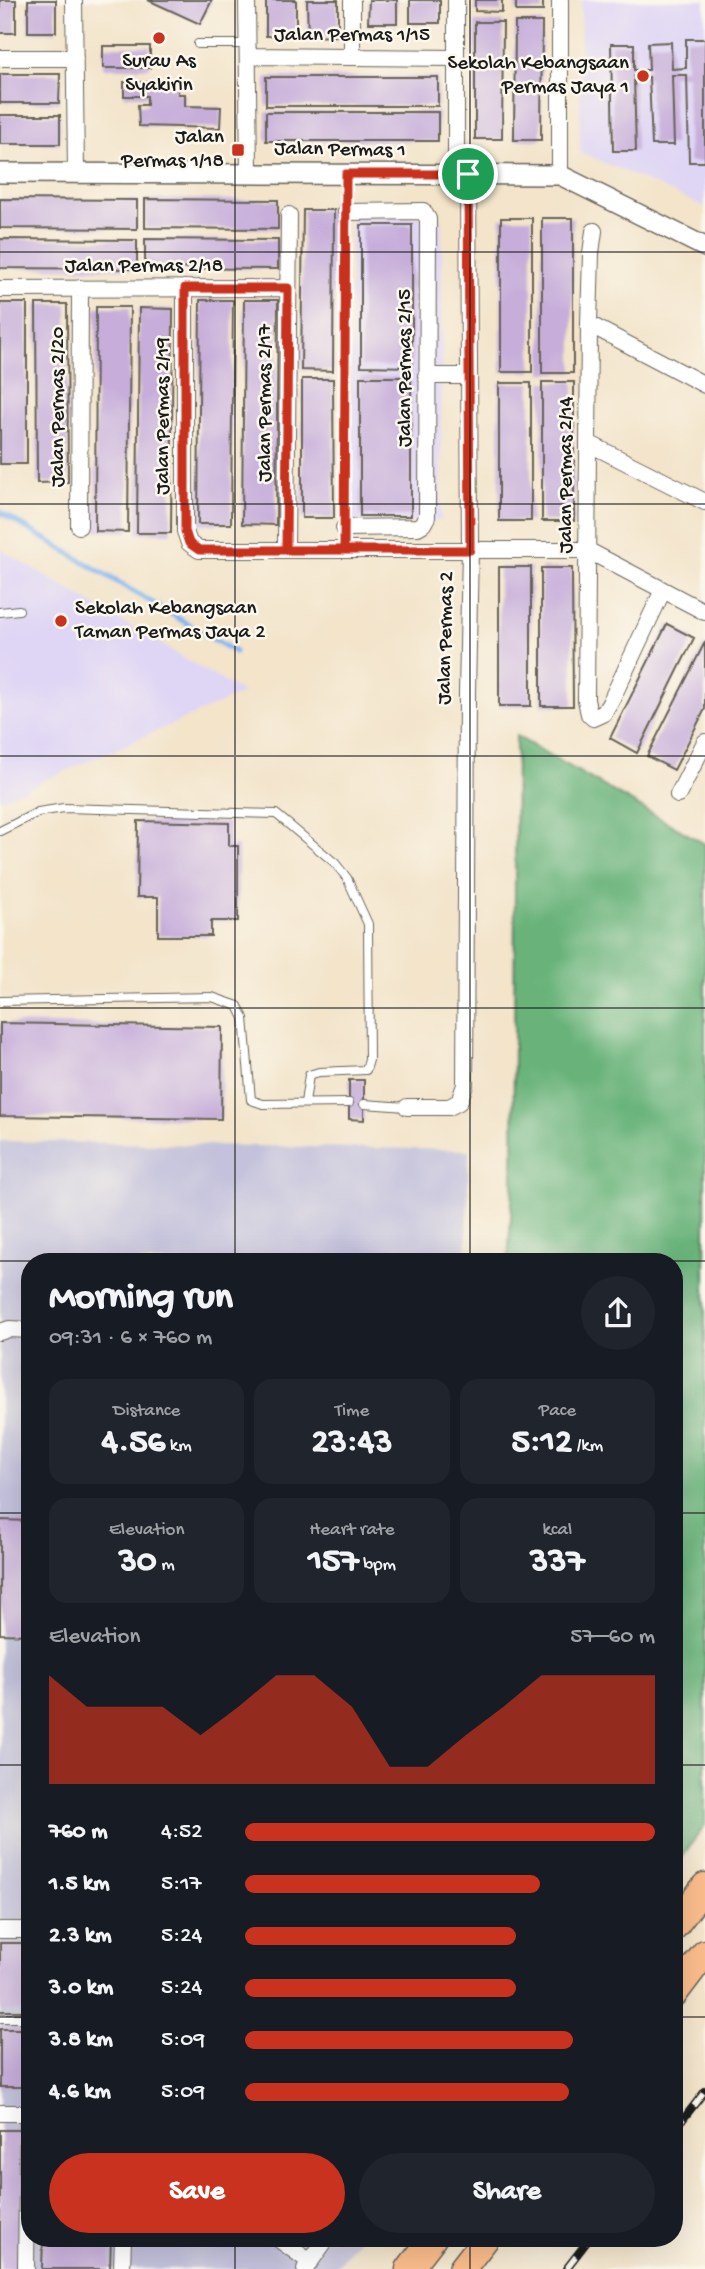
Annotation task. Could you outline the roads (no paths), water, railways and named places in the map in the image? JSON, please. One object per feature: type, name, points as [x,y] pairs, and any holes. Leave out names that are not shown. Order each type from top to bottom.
[{"type":"highway","points":[[683,1915],[705,1886]]},
{"type":"highway","points":[[683,1982],[705,1953]]},
{"type":"highway","points":[[408,2269],[426,2247]]},
{"type":"highway","points":[[462,2269],[479,2247]]},
{"type":"street","points":[[74,0],[76,173]]},
{"type":"street","points":[[247,0],[249,173]]},
{"type":"street","points":[[352,0],[352,56]]},
{"type":"street","name":"Jalan Permas 2","points":[[407,1107],[449,1107],[459,1102],[465,1085],[469,376],[456,0]]},
{"type":"street","points":[[560,0],[561,175]]},
{"type":"street","name":"Jalan Permas 1/15","points":[[248,50],[456,58]]},
{"type":"street","points":[[0,58],[75,58]]},
{"type":"street","name":"Jalan Permas 1","points":[[0,173],[561,175],[705,247]]},
{"type":"street","name":"Jalan Permas 2/15","points":[[344,528],[418,527],[424,524],[428,517],[426,214],[423,211],[346,212]]},
{"type":"street","name":"Jalan Permas 2/17","points":[[286,550],[289,215]]},
{"type":"street","name":"Jalan Permas 2/14","points":[[594,231],[589,324],[586,700],[589,714],[593,718],[604,713],[610,704],[663,590]]},
{"type":"street","name":"Jalan Permas 2/20","points":[[79,526],[80,288]]},
{"type":"street","name":"Jalan Permas 2/19","points":[[185,288],[185,531],[189,543],[199,550],[286,550]]},
{"type":"street","name":"Jalan Permas 2/18","points":[[0,289],[288,288]]},
{"type":"street","points":[[589,324],[705,384]]},
{"type":"street","points":[[426,376],[469,376]]},
{"type":"street","points":[[588,443],[705,502]]},
{"type":"street","points":[[286,550],[587,550],[705,612]]},
{"type":"street","points":[[678,795],[705,742]]},
{"type":"street","points":[[0,1332],[21,1330]]},
{"type":"street","points":[[0,1930],[21,1930]]},
{"type":"street","points":[[0,2113],[21,2113]]},
{"type":"street","points":[[26,2247],[26,2269]]},
{"type":"street","points":[[122,2269],[123,2247]]},
{"type":"street","points":[[287,2247],[307,2265],[320,2247]]},
{"type":"lane","points":[[198,44],[248,50]]},
{"type":"lane","points":[[344,550],[346,174]]},
{"type":"lane","points":[[0,612],[19,610]]},
{"type":"lane","points":[[0,831],[38,812],[64,808],[276,814],[335,863],[347,878],[368,924],[369,1060],[366,1070],[319,1072],[309,1075],[305,1103]]},
{"type":"lane","points":[[0,1001],[212,997],[238,1006],[244,1018],[251,1100],[263,1104],[349,1103]]},
{"type":"lane","points":[[364,1104],[407,1107]]},
{"type":"lane","points":[[0,2018],[21,2018]]},
{"type":"waterway","points":[[0,512],[235,652]]},
{"type":"railway","points":[[683,2119],[705,2091]]},
{"type":"railway","points":[[566,2269],[583,2247]]},
{"type":"place","name":"Surau As Syakirin","points":[[159,38]]},
{"type":"place","name":"Sekolah Kebangsaan Permas Jaya 1","points":[[643,76]]},
{"type":"place","name":"Jalan Permas 1/18","points":[[238,150]]},
{"type":"place","name":"Sekolah Kebangsaan Taman Permas Jaya 2","points":[[61,621]]}]
